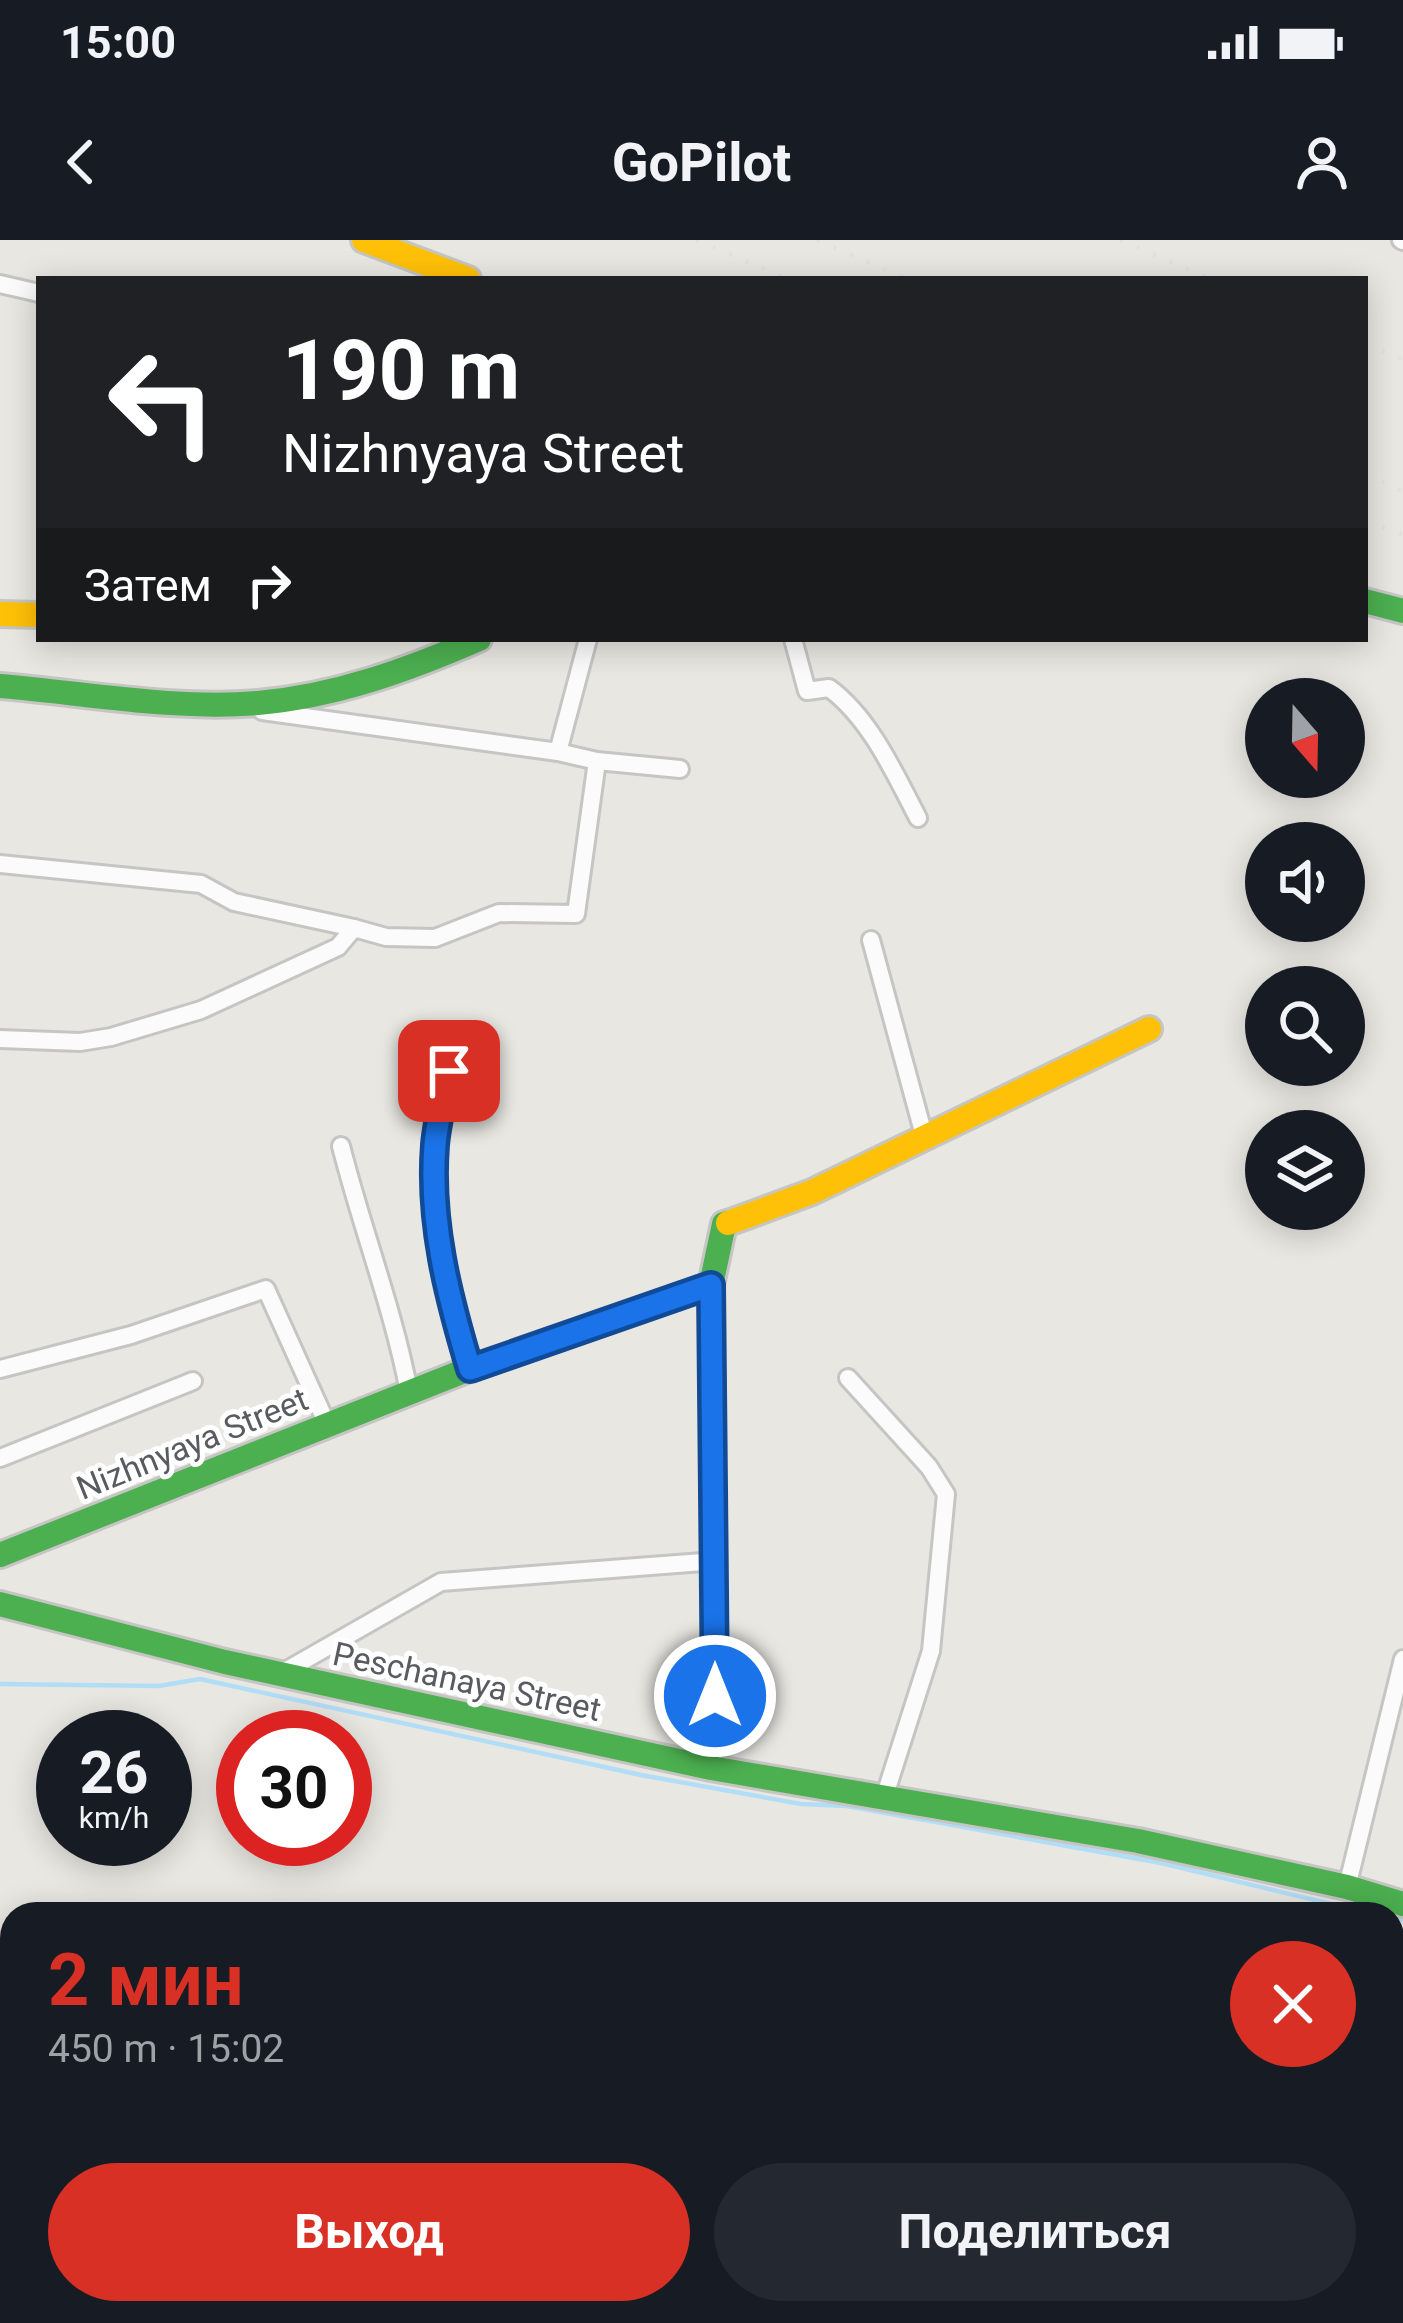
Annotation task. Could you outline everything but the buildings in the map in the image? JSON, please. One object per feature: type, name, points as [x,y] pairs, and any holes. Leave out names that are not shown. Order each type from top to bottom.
[{"type":"street","points":[[364,240],[460,276]]},
{"type":"street","points":[[0,284],[36,292]]},
{"type":"street","points":[[1368,602],[1403,611]]},
{"type":"street","points":[[0,614],[36,615]]},
{"type":"street","points":[[0,686],[224,704],[280,700],[334,689],[472,642]]},
{"type":"street","points":[[558,752],[587,642]]},
{"type":"street","points":[[794,642],[807,691],[830,688],[848,702],[918,818]]},
{"type":"street","points":[[184,701],[680,769]]},
{"type":"street","points":[[0,864],[201,884],[234,902],[386,937],[435,938],[499,913],[576,914],[597,761]]},
{"type":"street","points":[[0,1039],[80,1042],[201,1010],[338,947],[354,928]]},
{"type":"street","points":[[871,940],[926,1138]]},
{"type":"street","points":[[711,1768],[716,1561],[711,1285],[724,1224],[812,1192],[1149,1029]]},
{"type":"street","points":[[449,1071],[435,1141],[434,1195],[446,1289],[470,1369]]},
{"type":"street","points":[[341,1146],[362,1227],[398,1331],[409,1392]]},
{"type":"street","name":"Nizhnyaya Street","points":[[0,1555],[409,1392],[711,1285]]},
{"type":"street","points":[[0,1369],[131,1335],[266,1289],[327,1424]]},
{"type":"street","points":[[848,1378],[929,1467],[946,1494],[931,1652],[885,1795]]},
{"type":"street","points":[[0,1458],[193,1381]]},
{"type":"street","points":[[279,1675],[441,1582],[716,1561]]},
{"type":"street","name":"Peschanaya Street","points":[[0,1604],[279,1675],[711,1768],[1138,1841],[1396,1902]]},
{"type":"street","points":[[1347,1887],[1403,1659]]},
{"type":"waterway","points":[[0,1684],[159,1686],[200,1679],[641,1775],[801,1804],[847,1806],[1161,1863],[1323,1902]]},
{"type":"railway","points":[[696,240],[781,276]]},
{"type":"railway","points":[[817,240],[900,276]]},
{"type":"railway","points":[[1120,240],[1204,276]]},
{"type":"railway","points":[[1368,345],[1403,359]]},
{"type":"railway","points":[[1368,475],[1403,491]]},
{"type":"railway","points":[[1368,522],[1403,535]]},
{"type":"traffic: fast","points":[[1368,602],[1403,611]]},
{"type":"traffic: fast","points":[[0,686],[161,703],[258,703],[371,680],[472,642]]},
{"type":"traffic: fast","points":[[0,1555],[469,1369],[711,1285],[728,1223]]},
{"type":"traffic: fast","points":[[0,1604],[225,1662],[711,1768],[1138,1841],[1396,1902]]},
{"type":"traffic: slow","points":[[364,240],[460,276]]},
{"type":"traffic: slow","points":[[0,614],[36,615]]},
{"type":"traffic: slow","points":[[728,1223],[812,1192],[1149,1029]]},
{"type":"route","points":[[449,1071],[435,1141],[434,1195],[446,1289],[470,1369],[711,1285],[715,1696]]}]
